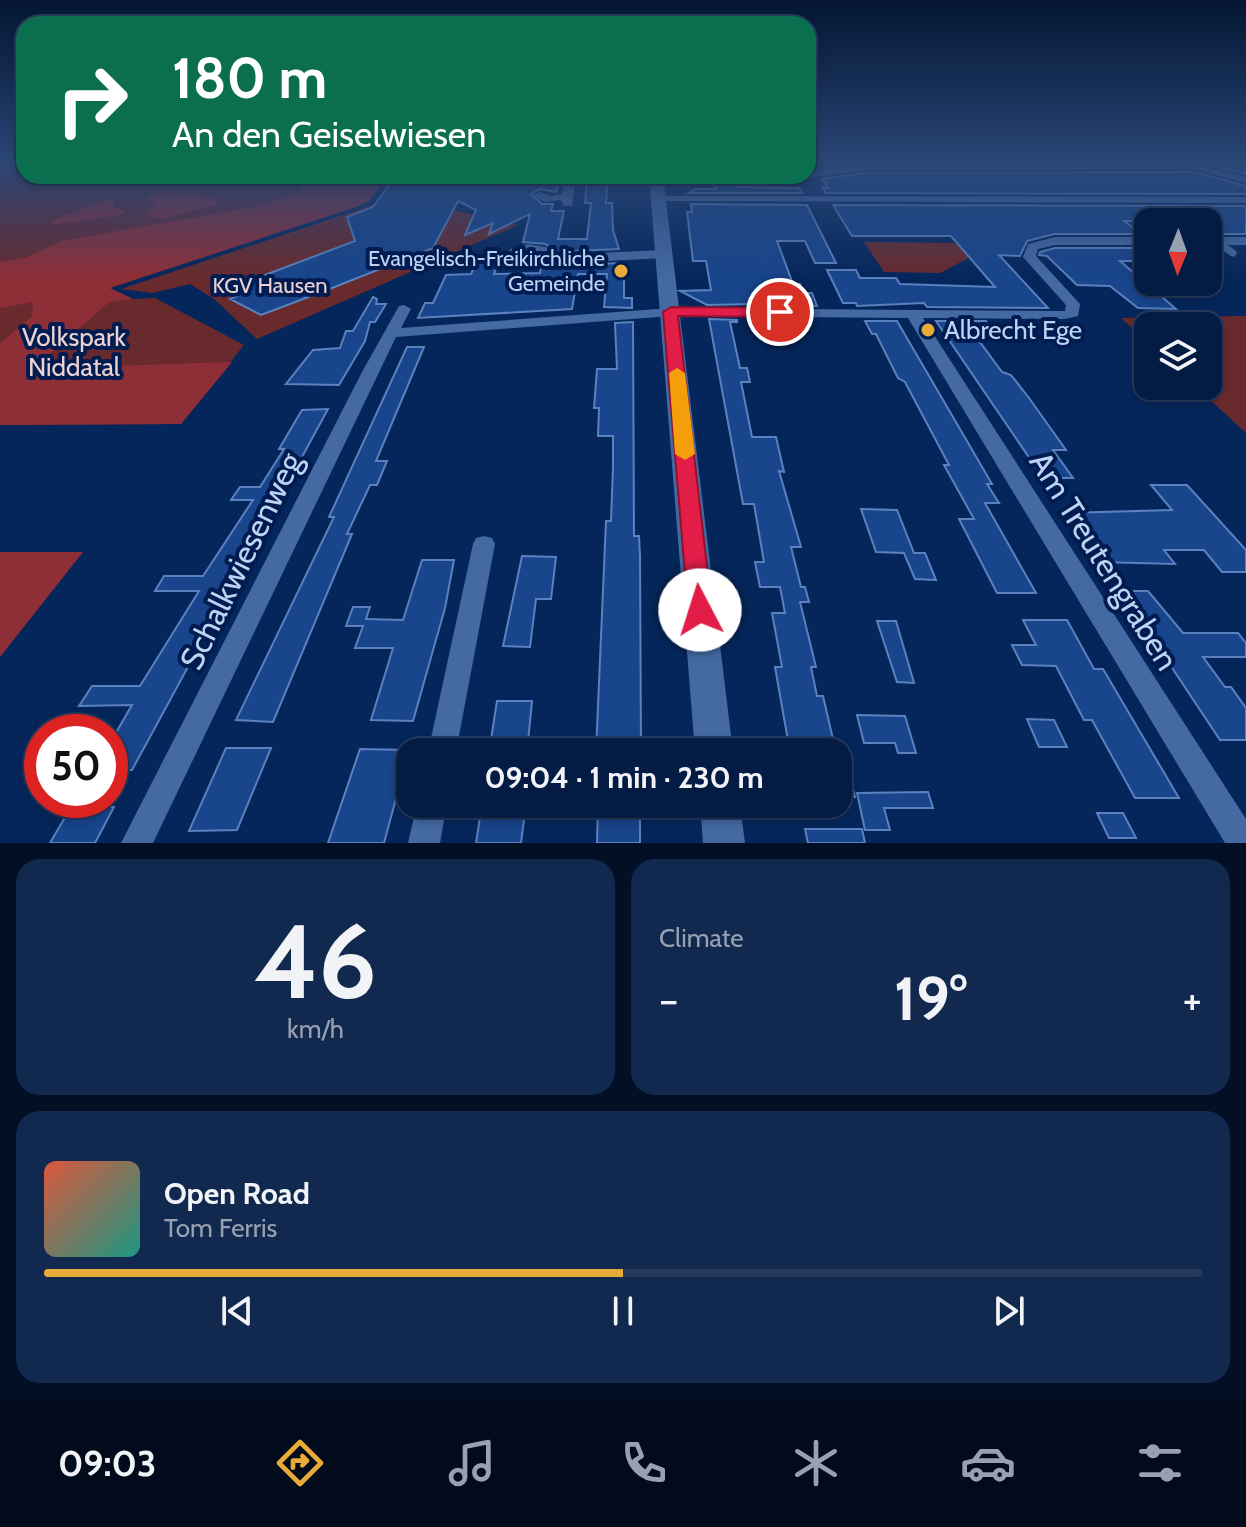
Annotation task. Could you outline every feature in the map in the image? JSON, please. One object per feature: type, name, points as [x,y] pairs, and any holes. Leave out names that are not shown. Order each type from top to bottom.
[{"type":"main road","points":[[658,200],[713,738]]},
{"type":"main road","points":[[721,818],[724,843]]},
{"type":"street","points":[[393,333],[671,312],[1073,313],[1069,298],[1029,257],[1032,247],[1055,241],[1134,241]]},
{"type":"street","points":[[1222,241],[1246,241]]},
{"type":"street","points":[[540,259],[664,254]]},
{"type":"street","name":"Schalkwiesenweg","points":[[137,843],[404,309]]},
{"type":"street","name":"Am Treutengraben","points":[[912,313],[1243,843]]},
{"type":"street","points":[[445,738],[484,544]]},
{"type":"street","points":[[424,843],[429,818]]},
{"type":"lane","points":[[1222,247],[1233,253]]},
{"type":"green space","name":"Volkspark Niddatal","points":[[0,200],[369,200],[110,288],[133,299],[155,298],[244,345],[181,424],[0,425]]},
{"type":"green space","name":"KGV Hausen","points":[[387,200],[411,200],[518,225],[257,339],[214,299],[190,284],[153,293],[121,289]]},
{"type":"green space","points":[[864,242],[970,243],[978,253],[940,273],[884,272]]},
{"type":"green space","points":[[1222,316],[1246,316],[1246,433],[1210,400],[1222,400]]},
{"type":"green space","points":[[1121,318],[1134,318],[1134,330]]},
{"type":"shaded area","points":[[106,200],[115,202],[114,208],[126,211],[121,215],[53,225],[52,220]]},
{"type":"shaded area","points":[[215,200],[219,205],[161,219],[151,218],[146,212],[157,204],[150,202]]},
{"type":"shaded area","points":[[276,200],[369,200],[110,288],[133,299],[109,302],[49,355],[47,368],[232,362],[181,424],[0,425],[0,343],[32,316],[33,302],[0,308],[0,262],[27,257],[61,241]]},
{"type":"shaded area","points":[[0,552],[83,552],[0,657]]},
{"type":"building","points":[[378,200],[538,200],[542,204],[553,204],[551,211],[564,211],[558,239],[587,239],[591,203],[585,203],[585,200],[606,200],[606,203],[612,203],[613,230],[619,249],[553,252],[546,244],[523,242],[530,214],[489,234],[493,223],[465,235],[476,210],[458,201],[433,248],[261,315],[230,299],[237,296],[225,290],[355,241],[347,217],[373,207]]},
{"type":"building","points":[[691,204],[807,205],[836,263],[815,263],[805,241],[777,241],[793,284],[800,284],[803,293],[812,293],[817,306],[798,306],[797,303],[707,305],[680,291],[711,290],[706,261],[693,261],[687,212],[692,212]]},
{"type":"building","points":[[833,205],[1246,206],[1246,234],[1222,234],[1222,208],[1134,208],[1134,221],[1124,221],[1134,228],[1134,234],[1054,234],[1027,241],[1020,256],[999,255],[1048,308],[927,307],[924,303],[857,306],[856,303],[843,303],[827,270],[856,270],[860,278],[896,278],[900,284],[995,287],[951,236],[852,236]]},
{"type":"building","points":[[1055,248],[1134,248],[1134,261],[1120,261],[1134,273],[1134,296],[1161,296],[1176,309],[1138,308],[1110,286],[1077,285],[1047,256],[1039,255]]},
{"type":"building","points":[[478,259],[500,259],[494,274],[540,273],[541,267],[619,263],[619,267],[624,267],[624,298],[632,298],[632,308],[604,307],[607,274],[578,274],[572,309],[418,318],[425,303],[433,303],[446,275],[471,274]]},
{"type":"building","points":[[373,297],[377,299],[376,304],[386,304],[375,322],[370,322],[365,341],[339,385],[286,384],[313,350],[340,348],[346,331],[353,331]]},
{"type":"building","points":[[709,319],[737,320],[730,322],[740,368],[747,368],[750,382],[741,382],[752,437],[776,437],[784,472],[779,471],[801,547],[791,547],[801,587],[805,587],[809,602],[800,602],[816,667],[811,667],[817,696],[823,696],[833,738],[788,738],[775,667],[782,667],[772,613],[785,613],[780,587],[760,587],[755,562],[764,562],[754,504],[743,504]]},
{"type":"building","points":[[865,321],[897,321],[992,484],[987,484],[999,503],[985,503],[1036,593],[997,593],[959,519],[974,519],[944,465],[949,465],[905,382],[898,378],[876,334],[872,334]]},
{"type":"building","points":[[936,321],[986,321],[992,330],[977,329],[983,338],[977,338],[1002,372],[1011,375],[1066,450],[1053,450],[1073,478],[1043,478]]},
{"type":"building","points":[[633,322],[634,536],[639,536],[640,556],[641,738],[597,738],[606,521],[611,521],[613,436],[598,436],[599,408],[594,408],[597,369],[617,369],[615,323]]},
{"type":"building","points":[[407,347],[424,347],[376,461],[387,461],[377,485],[370,485],[347,534],[352,534],[273,722],[236,720],[334,517],[329,517]]},
{"type":"building","points":[[328,409],[132,770],[128,770],[127,714],[132,705],[79,706],[92,686],[140,686],[199,591],[155,591],[164,576],[203,576],[253,500],[231,500],[240,487],[260,487],[284,449],[279,449],[302,410]]},
{"type":"building","points":[[1151,485],[1187,485],[1246,550],[1246,572],[1222,572],[1204,550],[1164,550],[1175,564],[1097,562],[1065,513],[1172,510]]},
{"type":"building","points":[[861,509],[897,510],[914,553],[925,553],[936,580],[915,579],[904,553],[876,552]]},
{"type":"building","points":[[522,556],[556,557],[551,599],[536,599],[530,647],[503,646]]},
{"type":"building","points":[[422,560],[454,560],[445,608],[413,721],[371,720],[393,648],[355,648],[363,626],[346,626],[353,607],[370,607],[366,619],[403,620]]},
{"type":"building","points":[[1121,591],[1148,591],[1183,633],[1238,633],[1246,643],[1246,657],[1203,657],[1225,687],[1231,687],[1246,708],[1246,740],[1220,740]]},
{"type":"building","points":[[1023,620],[1067,620],[1094,669],[1103,669],[1179,798],[1135,798],[1092,720],[1084,720],[1056,666],[1022,665],[1012,645],[1036,645]]},
{"type":"building","points":[[877,621],[896,621],[914,683],[897,682]]},
{"type":"building","points":[[497,701],[532,701],[528,738],[491,738]]},
{"type":"building","points":[[857,715],[905,716],[916,753],[898,753],[895,743],[864,743]]},
{"type":"building","points":[[1027,719],[1054,720],[1067,747],[1039,747]]},
{"type":"building","points":[[226,748],[271,748],[237,830],[189,831]]},
{"type":"building","points":[[360,749],[396,750],[396,798],[384,843],[328,843]]},
{"type":"building","points":[[928,792],[933,808],[884,808],[890,830],[865,830],[857,793]]},
{"type":"building","points":[[1097,813],[1123,813],[1136,838],[1109,838]]},
{"type":"building","points":[[65,818],[108,818],[95,843],[50,843]]},
{"type":"building","points":[[480,818],[524,818],[521,843],[476,843]]},
{"type":"building","points":[[598,818],[640,818],[640,843],[597,843]]},
{"type":"building","points":[[805,829],[862,829],[865,843],[808,843]]},
{"type":"slow traffic","points":[[677,373],[685,454]]},
{"type":"place","name":"Evangelisch-Freikirchliche Gemeinde","points":[[621,271]]},
{"type":"place","name":"Albrecht Ege","points":[[928,330]]},
{"type":"route","points":[[700,610],[671,312],[780,312]]}]
